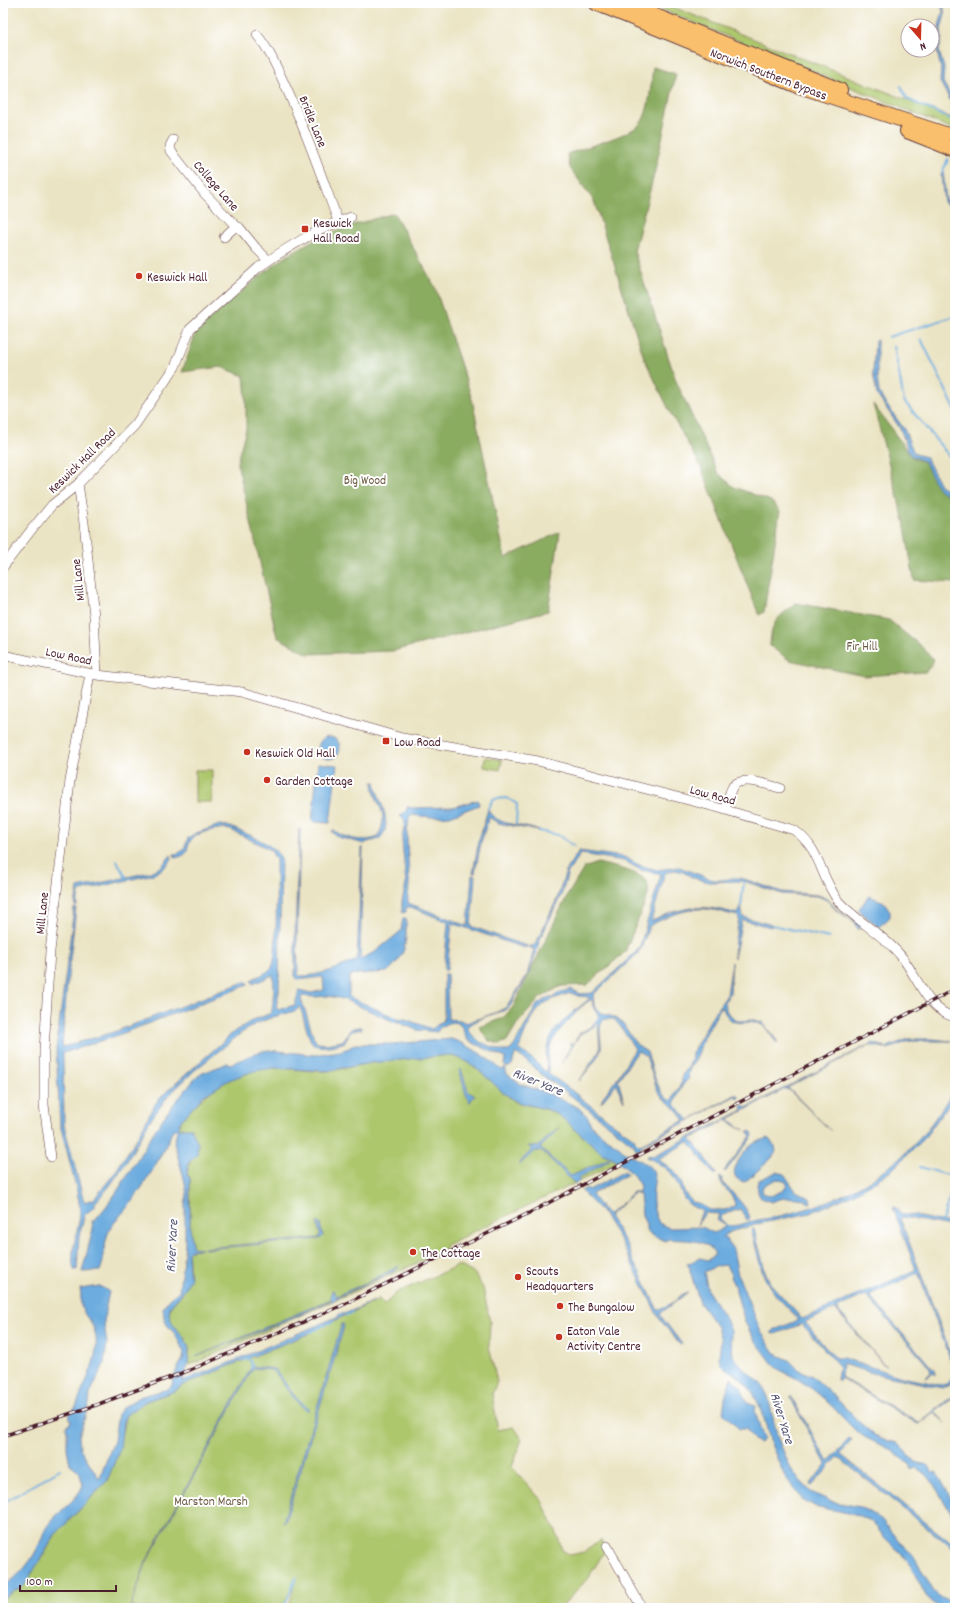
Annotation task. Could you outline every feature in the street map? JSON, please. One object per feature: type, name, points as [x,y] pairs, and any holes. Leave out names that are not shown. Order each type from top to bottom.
[{"type":"highway","name":"Norwich Southern Bypass","points":[[596,3],[796,85],[950,141]]},
{"type":"highway","name":"Norwich Southern Bypass","points":[[623,3],[950,141]]},
{"type":"street","name":"Bridle Lane","points":[[257,36],[266,46],[290,97],[311,147],[338,222]]},
{"type":"street","name":"College Lane","points":[[173,140],[170,146],[171,151],[204,193],[236,226],[239,226],[256,248],[268,260]]},
{"type":"street","name":"Keswick Hall Road","points":[[3,567],[52,505],[78,484],[135,425],[175,367],[190,329],[268,260],[305,237],[351,217]]},
{"type":"street","points":[[224,237],[236,226]]},
{"type":"street","name":"Mill Lane","points":[[51,1157],[44,1105],[44,1051],[50,951],[70,781],[94,674],[94,616],[84,523],[78,484]]},
{"type":"street","name":"Low Road","points":[[3,655],[94,674],[242,692],[402,738],[538,761],[725,810],[794,830],[802,836],[814,850],[831,892],[839,902],[900,955],[912,971],[925,993],[937,1008],[945,1014],[955,1017]]},
{"type":"street","points":[[725,810],[733,786],[739,781],[746,780],[780,788]]},
{"type":"street","points":[[607,1546],[642,1608]]},
{"type":"green space","points":[[657,3],[663,3],[955,119],[955,130],[656,7]]},
{"type":"green space","points":[[653,67],[676,74],[655,171],[634,251],[676,381],[718,473],[734,487],[771,501],[780,511],[764,612],[759,615],[701,467],[672,416],[644,358],[594,201],[570,168],[567,154],[617,137],[640,124],[646,113],[648,105]]},
{"type":"green space","name":"Big Wood","points":[[394,213],[435,287],[472,399],[505,558],[560,532],[548,611],[393,651],[308,654],[277,637],[237,462],[246,429],[244,376],[221,367],[182,372],[195,335],[203,325],[283,258],[322,236]]},
{"type":"green space","points":[[873,404],[912,457],[925,462],[936,484],[944,492],[955,499],[955,583],[914,580],[904,521]]},
{"type":"green space","name":"Fir Hill","points":[[796,603],[889,620],[923,648],[934,660],[926,672],[864,676],[789,660],[770,646],[771,637],[772,630],[777,620],[784,612]]},
{"type":"green space","points":[[485,757],[502,760],[500,770],[484,767]]},
{"type":"green space","points":[[195,770],[212,770],[212,802],[195,802]]},
{"type":"green space","points":[[598,863],[636,874],[647,883],[648,895],[625,952],[587,985],[561,986],[540,998],[517,1024],[507,1041],[500,1044],[489,1041],[479,1027],[503,1018],[513,1007],[566,898],[584,868]]},
{"type":"green space","points":[[449,1055],[462,1059],[471,1064],[501,1091],[516,1102],[549,1110],[560,1116],[603,1154],[613,1158],[617,1163],[446,1245],[444,1251],[188,1366],[189,1349],[187,1343],[172,1323],[169,1314],[172,1304],[182,1294],[187,1282],[189,1267],[188,1252],[189,1250],[201,1249],[193,1247],[192,1245],[190,1225],[190,1179],[189,1176],[187,1177],[189,1164],[198,1144],[191,1128],[180,1130],[179,1127],[184,1117],[198,1102],[218,1086],[252,1071],[277,1068],[326,1071],[370,1063]]},
{"type":"green space","name":"Marston Marsh","points":[[459,1265],[475,1274],[483,1288],[490,1322],[489,1346],[497,1382],[492,1394],[498,1430],[514,1427],[522,1439],[512,1467],[542,1501],[556,1531],[562,1550],[570,1555],[584,1552],[601,1540],[606,1549],[588,1578],[560,1608],[289,1608],[294,1583],[284,1608],[3,1608],[3,1598],[9,1594],[44,1555],[55,1535],[98,1491],[123,1429],[125,1419],[130,1412],[147,1401],[305,1335],[379,1299],[384,1305],[396,1293]]},
{"type":"water","points":[[941,3],[943,3],[945,15],[941,29],[942,38],[940,47],[940,22],[943,12]]},
{"type":"water","points":[[940,54],[944,68],[943,82],[955,104],[955,109],[940,82],[941,69],[939,58],[940,58]]},
{"type":"water","points":[[943,170],[946,202],[955,210],[955,213],[944,202],[941,174]]},
{"type":"water","points":[[877,340],[877,377],[879,392],[904,429],[915,454],[926,457],[940,485],[955,494],[955,499],[940,490],[933,480],[925,462],[910,455],[900,428],[877,395],[873,373],[875,341]]},
{"type":"water","points":[[329,737],[337,740],[340,748],[337,756],[329,759],[321,756],[318,748],[321,740]]},
{"type":"water","points":[[318,763],[337,765],[330,823],[314,822],[312,820]]},
{"type":"water","points":[[373,782],[375,782],[384,810],[386,824],[385,831],[377,840],[364,844],[338,837],[332,832],[333,830],[349,838],[361,840],[378,837],[382,828],[383,820]]},
{"type":"water","points":[[478,800],[479,805],[450,816],[431,817],[410,815],[407,831],[409,881],[408,903],[468,926],[472,875],[475,876],[471,926],[528,946],[527,948],[515,945],[452,923],[447,970],[444,970],[448,922],[411,907],[406,907],[406,912],[402,913],[402,902],[406,884],[402,840],[405,822],[400,816],[406,811],[408,806],[410,808],[453,807]]},
{"type":"water","points":[[488,809],[491,815],[496,819],[539,831],[498,823],[489,817],[481,842],[475,873],[473,873],[479,840]]},
{"type":"water","points":[[223,825],[224,828],[193,837],[189,843],[186,853],[175,858],[174,854],[182,851],[188,838],[199,832]]},
{"type":"water","points":[[225,825],[256,838],[272,848],[281,859],[279,992],[276,1007],[278,1010],[295,1005],[299,990],[311,993],[324,990],[323,977],[298,980],[295,976],[299,829],[297,936],[298,974],[300,976],[322,973],[357,960],[363,847],[360,959],[375,952],[401,931],[403,918],[406,918],[406,941],[399,959],[387,972],[350,976],[349,997],[399,1019],[397,1023],[343,999],[328,996],[302,996],[301,999],[317,1043],[326,1044],[342,1041],[351,1029],[362,1027],[362,1029],[351,1032],[345,1042],[337,1045],[322,1047],[318,1046],[311,1041],[300,1007],[295,1011],[255,1024],[240,1034],[195,1070],[167,1097],[149,1122],[127,1161],[109,1187],[94,1204],[96,1206],[85,1214],[79,1237],[77,1270],[74,1270],[73,1249],[80,1207],[60,1124],[56,1049],[74,908],[76,908],[67,986],[63,1047],[114,1032],[244,982],[247,982],[248,985],[113,1037],[63,1053],[64,1125],[84,1202],[94,1199],[114,1174],[138,1136],[155,1104],[165,1093],[235,1031],[253,1020],[269,1014],[272,1011],[274,988],[273,975],[253,984],[251,980],[268,971],[272,967],[274,961],[276,934],[276,860],[271,850],[231,830],[225,829]]},
{"type":"water","points":[[579,851],[624,857],[639,865],[657,870],[679,867],[713,880],[741,878],[782,892],[817,895],[827,898],[836,909],[860,924],[860,929],[858,929],[855,922],[836,910],[827,900],[818,896],[782,894],[744,881],[709,882],[694,878],[683,872],[675,870],[665,873],[651,921],[678,911],[695,908],[711,908],[738,914],[741,906],[743,917],[772,925],[771,927],[742,920],[734,958],[735,940],[739,919],[738,916],[700,909],[677,913],[663,919],[649,926],[642,946],[637,954],[593,995],[594,1005],[596,1008],[599,1012],[619,1020],[637,1045],[647,1052],[659,1086],[666,1098],[671,1101],[682,1082],[682,1075],[689,1065],[692,1053],[714,1013],[727,995],[732,962],[730,993],[724,1003],[727,1012],[737,1021],[754,1020],[762,1022],[778,1042],[776,1042],[762,1025],[752,1022],[741,1023],[731,1020],[721,1007],[703,1039],[697,1057],[690,1068],[688,1074],[689,1078],[682,1086],[674,1104],[689,1120],[735,1095],[738,1095],[739,1098],[738,1099],[735,1096],[644,1144],[640,1147],[641,1150],[638,1152],[633,1144],[561,1088],[547,1079],[517,1054],[515,1054],[512,1065],[507,1068],[504,1065],[505,1058],[467,1040],[461,1026],[457,1023],[453,1022],[447,1024],[441,1027],[437,1032],[417,1030],[399,1023],[400,1019],[405,1019],[432,1029],[444,1020],[444,974],[447,974],[448,1019],[460,1020],[466,1023],[507,1007],[527,975],[534,949],[530,948],[530,946],[533,946],[536,943],[557,899],[567,868]],"holes":[[[582,854],[624,861],[641,870],[661,874],[640,946],[636,952],[592,993],[581,994],[571,989],[558,993],[554,997],[549,997],[537,1005],[514,1046],[509,1051],[502,1051],[480,1042],[469,1032],[467,1026],[484,1017],[506,1010],[510,1006],[529,973],[541,937],[562,893],[568,872]],[[571,993],[578,996],[589,997],[589,999],[562,1023],[551,1037],[546,1054],[547,1073],[535,1061],[519,1049],[523,1037],[536,1013],[544,1004]],[[592,999],[593,1007],[599,1017],[592,1026],[580,1033],[573,1044],[569,1043],[571,1046],[562,1063],[580,1034],[593,1027],[598,1022],[600,1050],[579,1081],[595,1061],[600,1052],[601,1049],[600,1029],[602,1022],[605,1019],[614,1019],[635,1049],[618,1077],[603,1097],[601,1103],[616,1084],[624,1101],[618,1080],[638,1051],[646,1056],[657,1089],[663,1098],[675,1108],[685,1120],[639,1145],[634,1138],[549,1074],[548,1056],[552,1042],[561,1029],[581,1007]]]},
{"type":"water","points":[[171,855],[172,859],[163,869],[154,874],[81,891],[79,893],[77,906],[75,906],[78,888],[150,872],[161,867]]},
{"type":"water","points":[[869,896],[884,902],[890,911],[890,917],[879,927],[858,910]]},
{"type":"water","points":[[451,1039],[477,1051],[500,1069],[502,1070],[505,1068],[506,1073],[520,1084],[552,1095],[579,1108],[588,1117],[591,1125],[606,1138],[621,1148],[622,1151],[650,1167],[654,1174],[653,1204],[659,1223],[669,1228],[702,1227],[714,1233],[725,1227],[717,1221],[719,1214],[705,1213],[697,1225],[702,1211],[686,1202],[675,1179],[666,1169],[646,1157],[649,1155],[653,1156],[743,1110],[741,1106],[743,1105],[746,1108],[872,1043],[885,1047],[869,1045],[787,1088],[831,1131],[789,1090],[785,1089],[728,1119],[744,1130],[726,1120],[690,1139],[704,1155],[716,1174],[715,1175],[688,1142],[658,1159],[675,1172],[682,1184],[684,1192],[692,1202],[698,1203],[710,1210],[725,1210],[735,1206],[733,1199],[719,1177],[723,1179],[721,1180],[723,1183],[743,1204],[750,1218],[747,1220],[740,1209],[723,1215],[720,1218],[721,1221],[728,1226],[739,1225],[805,1209],[828,1201],[871,1179],[891,1165],[926,1131],[955,1089],[954,1097],[925,1137],[894,1168],[874,1182],[849,1196],[810,1213],[757,1224],[730,1232],[722,1237],[725,1238],[733,1249],[738,1275],[761,1332],[776,1354],[789,1360],[798,1369],[812,1376],[874,1435],[897,1443],[916,1462],[927,1465],[934,1473],[936,1471],[955,1505],[955,1519],[926,1474],[916,1468],[911,1469],[911,1465],[894,1452],[856,1431],[814,1390],[773,1364],[752,1336],[745,1322],[734,1285],[730,1277],[731,1275],[726,1265],[718,1266],[704,1272],[708,1291],[726,1319],[731,1331],[733,1356],[745,1370],[762,1384],[768,1397],[778,1439],[793,1473],[811,1492],[830,1501],[860,1507],[881,1519],[915,1558],[934,1592],[942,1598],[955,1604],[955,1608],[939,1608],[926,1596],[910,1565],[901,1553],[885,1538],[871,1521],[855,1514],[818,1508],[802,1499],[784,1475],[771,1444],[762,1411],[752,1391],[740,1378],[721,1365],[719,1357],[721,1340],[717,1327],[700,1303],[690,1268],[687,1264],[700,1258],[708,1260],[715,1255],[712,1249],[707,1245],[694,1241],[668,1239],[666,1241],[655,1237],[646,1231],[646,1225],[642,1215],[640,1195],[635,1192],[639,1192],[640,1186],[632,1173],[613,1158],[603,1154],[560,1116],[549,1110],[517,1102],[501,1091],[471,1064],[462,1059],[449,1055],[371,1063],[327,1071],[275,1068],[254,1071],[229,1080],[203,1096],[180,1122],[179,1130],[181,1128],[191,1128],[198,1144],[197,1155],[189,1162],[187,1176],[189,1176],[190,1179],[190,1225],[192,1245],[193,1247],[201,1249],[190,1250],[188,1252],[189,1272],[191,1278],[183,1292],[170,1307],[169,1314],[173,1325],[183,1336],[189,1348],[188,1366],[182,1381],[224,1365],[339,1316],[339,1314],[344,1314],[379,1299],[305,1335],[183,1385],[175,1391],[146,1401],[126,1415],[123,1422],[120,1449],[107,1481],[55,1535],[25,1585],[3,1598],[3,1586],[19,1574],[28,1563],[39,1545],[47,1527],[52,1520],[72,1501],[83,1485],[79,1471],[70,1464],[67,1449],[66,1426],[71,1422],[70,1414],[76,1407],[95,1357],[96,1337],[93,1327],[83,1312],[81,1306],[80,1289],[98,1287],[109,1292],[104,1323],[107,1343],[104,1364],[90,1394],[89,1404],[79,1436],[80,1448],[98,1477],[100,1477],[114,1441],[118,1413],[122,1408],[139,1397],[168,1389],[172,1385],[176,1371],[183,1359],[184,1352],[175,1334],[167,1325],[163,1308],[169,1299],[179,1291],[185,1244],[185,1204],[187,1195],[184,1178],[174,1143],[177,1131],[176,1128],[173,1130],[160,1157],[144,1183],[130,1204],[110,1229],[106,1239],[100,1271],[82,1272],[93,1229],[92,1221],[94,1221],[107,1206],[160,1122],[172,1106],[200,1074],[227,1063],[230,1064],[256,1053],[268,1050],[315,1055],[340,1051],[355,1044],[393,1044]]},
{"type":"water","points":[[909,1039],[951,1041],[909,1041],[886,1049],[887,1047]]},
{"type":"water","points":[[461,1069],[468,1091],[475,1096],[472,1098],[470,1103],[459,1070]]},
{"type":"water","points":[[559,1127],[557,1131],[540,1148],[571,1176],[608,1159],[610,1160],[580,1177],[578,1179],[580,1181],[575,1184],[542,1152],[535,1151],[520,1164],[518,1164],[532,1150],[528,1146],[538,1147]]},
{"type":"water","points":[[747,1131],[752,1132],[753,1136],[725,1172],[724,1171],[751,1136]]},
{"type":"water","points":[[768,1138],[775,1146],[776,1151],[773,1157],[745,1182],[738,1180],[735,1175],[735,1170],[740,1158],[753,1144]]},
{"type":"water","points":[[625,1171],[628,1174],[592,1194],[606,1213],[609,1214],[633,1192],[635,1192],[609,1216],[627,1245],[634,1263],[657,1308],[660,1309],[669,1305],[688,1292],[660,1314],[682,1344],[680,1345],[659,1318],[620,1240],[602,1212],[581,1191],[587,1188],[589,1190]]},
{"type":"water","points":[[776,1172],[784,1174],[796,1191],[810,1198],[811,1203],[800,1198],[784,1198],[771,1202],[759,1197],[757,1184],[759,1180]],"holes":[[[777,1179],[786,1182],[787,1185],[784,1190],[771,1196],[763,1193],[762,1189],[764,1185]]]},
{"type":"water","points":[[895,1207],[900,1213],[955,1224],[955,1227],[900,1218],[955,1365],[953,1366],[918,1273],[869,1295],[933,1369],[935,1369],[936,1375],[933,1373],[925,1379],[931,1372],[929,1367],[866,1295],[836,1308],[886,1367],[835,1309],[805,1322],[836,1358],[843,1358],[902,1377],[941,1385],[946,1384],[955,1376],[955,1381],[943,1388],[873,1373],[842,1364],[841,1377],[919,1423],[955,1394],[955,1396],[935,1412],[946,1423],[934,1413],[918,1424],[841,1378],[837,1380],[839,1366],[802,1324],[775,1334],[771,1333],[774,1330],[799,1320],[768,1284],[762,1272],[751,1230],[754,1229],[765,1271],[770,1283],[802,1319],[916,1270],[893,1208]]},
{"type":"water","points":[[317,1222],[320,1224],[323,1236],[320,1239],[204,1249],[319,1238],[320,1235]]},
{"type":"water","points":[[399,1266],[396,1270],[336,1298],[333,1301],[331,1300],[290,1319],[196,1357],[331,1299],[332,1290],[336,1296]]},
{"type":"water","points":[[342,1323],[344,1325],[343,1330],[285,1522],[283,1522]]},
{"type":"water","points":[[252,1366],[275,1369],[296,1398],[309,1409],[307,1411],[293,1398],[275,1372],[271,1370],[253,1368],[146,1563],[130,1608],[146,1562]]},
{"type":"water","points":[[731,1378],[741,1387],[747,1403],[756,1406],[755,1412],[764,1439],[760,1443],[755,1441],[746,1429],[739,1429],[723,1413],[725,1398]]},
{"type":"water","points":[[791,1396],[828,1462],[850,1438],[852,1440],[840,1454],[955,1546],[955,1550],[838,1457],[812,1486],[810,1485],[826,1464],[791,1399]]},
{"type":"waterway","points":[[901,86],[907,99],[955,121]]},
{"type":"waterway","points":[[942,173],[948,159]]},
{"type":"waterway","points":[[888,337],[955,316]]},
{"type":"waterway","points":[[921,339],[955,409]]},
{"type":"waterway","points":[[894,346],[904,401],[955,463]]},
{"type":"waterway","points":[[488,809],[493,799],[507,798],[517,804],[516,824]]},
{"type":"waterway","points":[[539,831],[558,835],[574,846]]},
{"type":"waterway","points":[[117,861],[126,877]]},
{"type":"waterway","points":[[741,906],[744,881]]},
{"type":"waterway","points":[[772,925],[829,938]]},
{"type":"waterway","points":[[920,1167],[955,1177]]},
{"type":"waterway","points":[[942,1221],[955,1180]]},
{"type":"waterway","points":[[346,1315],[352,1312]]},
{"type":"waterway","points":[[310,1332],[333,1321]]},
{"type":"waterway","points":[[244,1360],[249,1358],[252,1366],[251,1368]]},
{"type":"waterway","points":[[3,1503],[60,1469]]},
{"type":"waterway","points":[[284,1608],[296,1577]]},
{"type":"railway","points":[[3,1436],[96,1405],[190,1370],[341,1306],[531,1212],[955,989]]},
{"type":"place","name":"Keswick Hall Road","points":[[305,229]]},
{"type":"place","name":"Keswick Hall","points":[[139,276]]},
{"type":"place","name":"Low Road","points":[[386,741]]},
{"type":"place","name":"Keswick Old Hall","points":[[247,752]]},
{"type":"place","name":"Garden Cottage","points":[[267,780]]},
{"type":"place","name":"The Cottage","points":[[413,1252]]},
{"type":"place","name":"Scouts Headquarters","points":[[518,1277]]},
{"type":"place","name":"The Bungalow","points":[[560,1306]]},
{"type":"place","name":"Eaton Vale Activity Centre","points":[[559,1337]]},
{"type":"water label","name":"River Yare","points":[[538,1081]]},
{"type":"water label","name":"River Yare","points":[[171,1246]]},
{"type":"water label","name":"River Yare","points":[[783,1418]]}]
